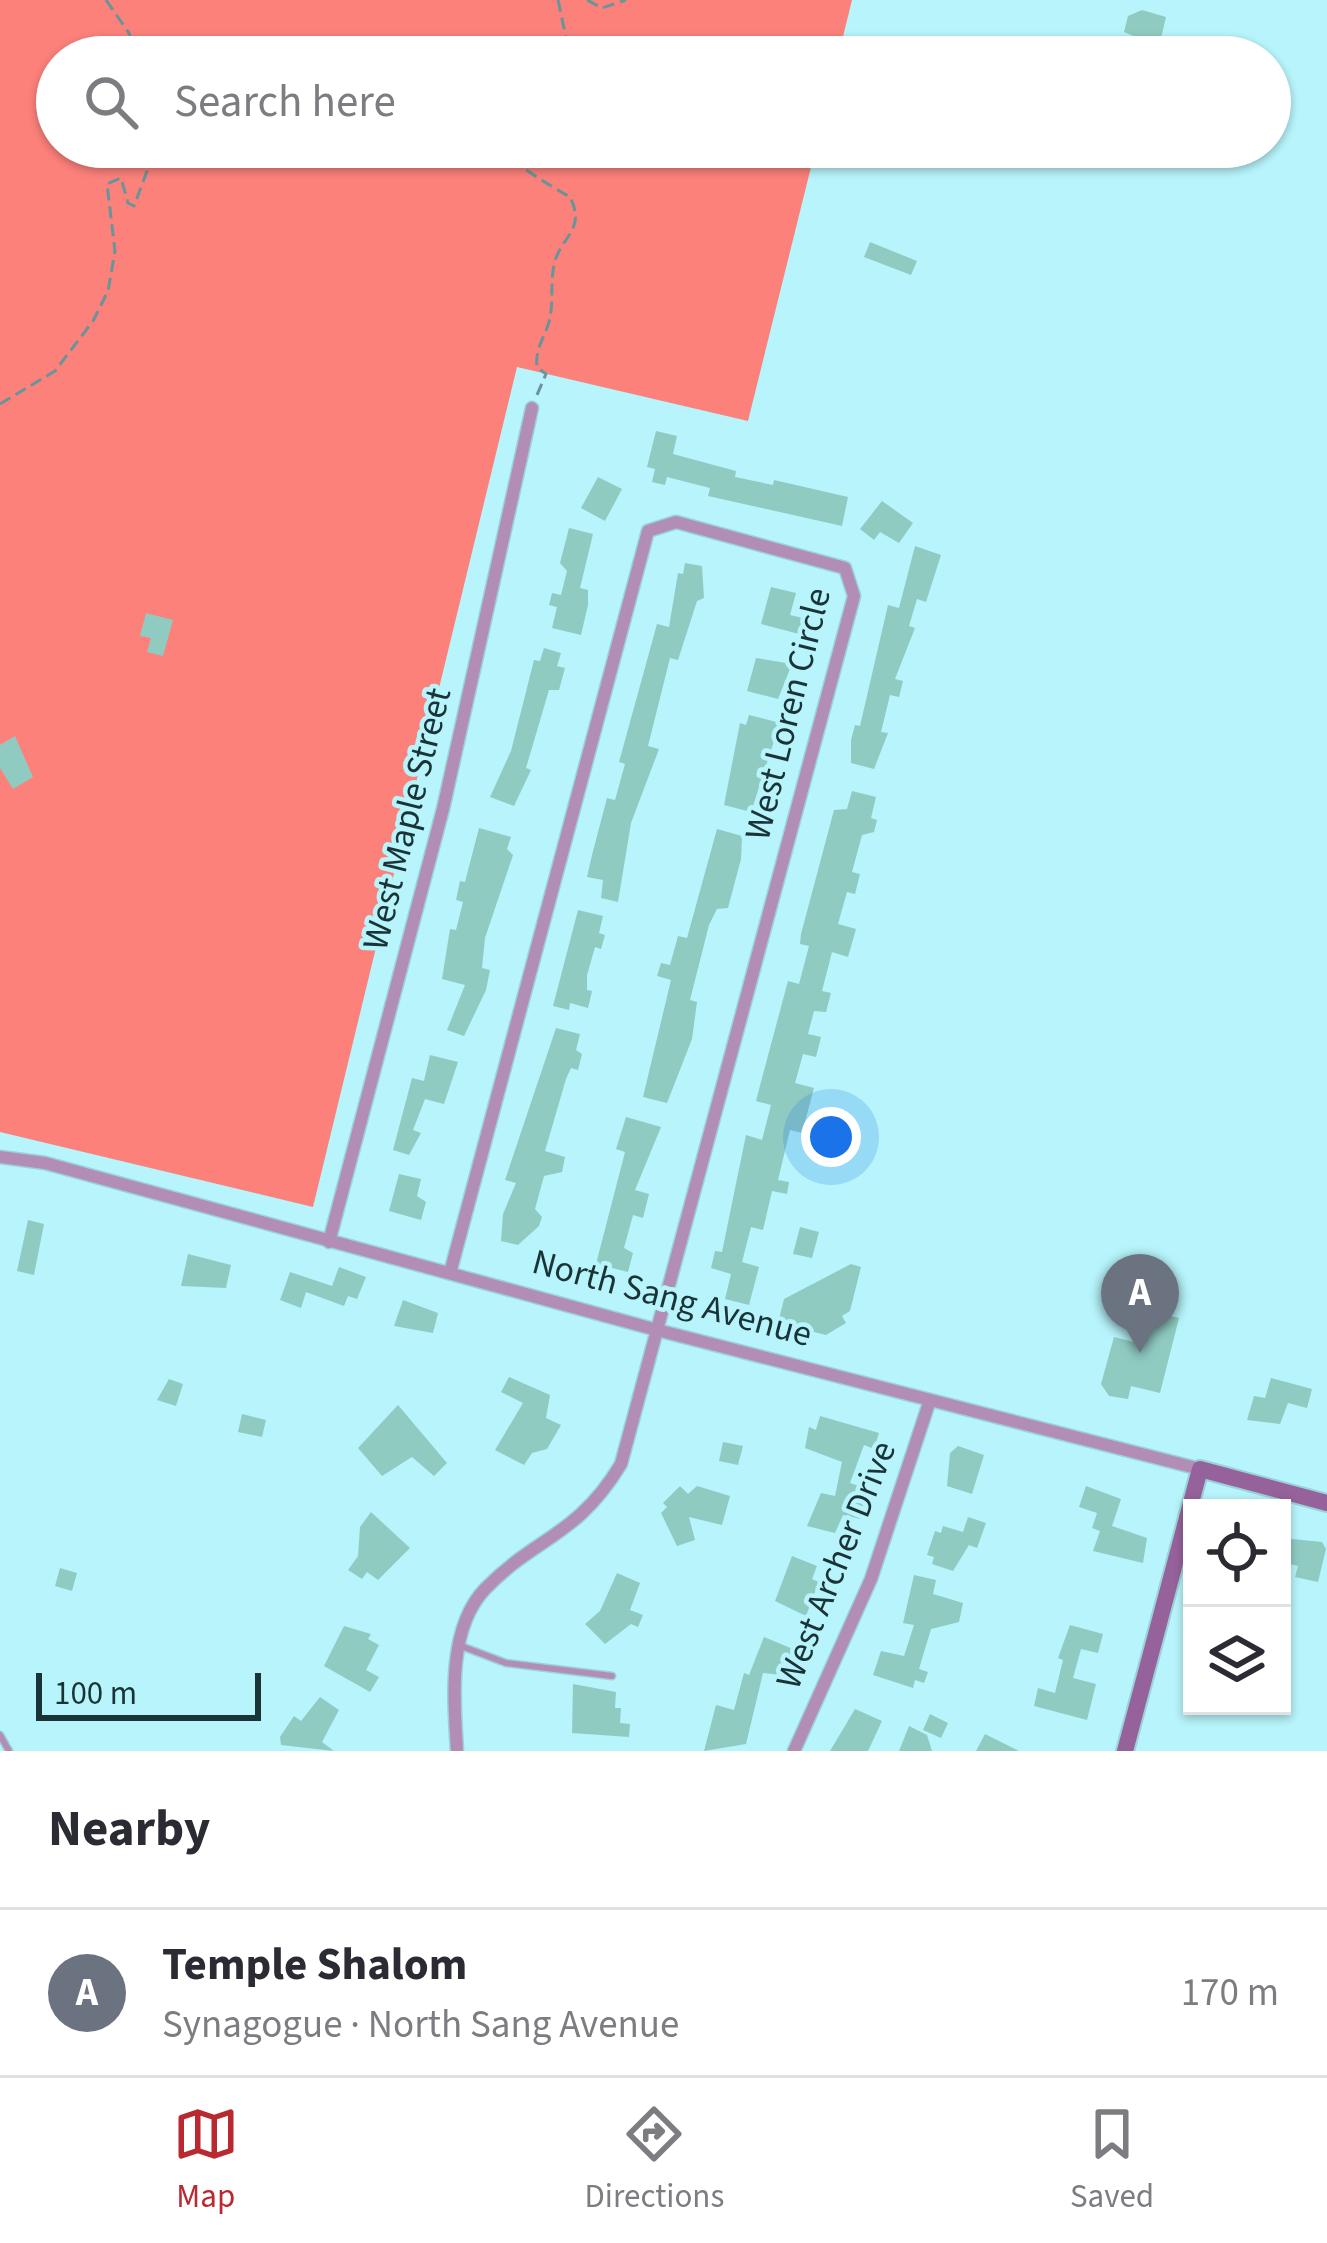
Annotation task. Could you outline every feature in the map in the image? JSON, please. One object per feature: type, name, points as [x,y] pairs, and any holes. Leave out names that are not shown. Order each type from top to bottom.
[{"type":"street","name":"West Maple Street","points":[[329,1243],[443,809],[532,408]]},
{"type":"street","name":"West Loren Circle","points":[[450,1273],[648,531],[656,524],[676,522],[835,563],[850,574],[854,596],[657,1330]]},
{"type":"street","name":"North Sang Avenue","points":[[0,1157],[45,1163],[657,1330],[1327,1503]]},
{"type":"street","points":[[456,1751],[452,1686],[466,1619],[484,1590],[573,1526],[600,1499],[621,1464],[657,1330]]},
{"type":"street","name":"West Archer Drive","points":[[794,1751],[871,1580],[930,1400]]},
{"type":"street","points":[[1125,1751],[1200,1469]]},
{"type":"lane","points":[[461,1646],[506,1663],[612,1676]]},
{"type":"lane","points":[[0,1735],[9,1751]]},
{"type":"path","points":[[106,0],[130,36]]},
{"type":"path","points":[[558,0],[566,36]]},
{"type":"path","points":[[586,0],[602,8],[626,0]]},
{"type":"path","points":[[0,404],[14,391],[55,371],[93,321],[115,268],[107,184],[121,178],[128,203],[134,206],[143,168]]},
{"type":"path","points":[[528,168],[551,188],[570,196],[576,208],[576,230],[554,266],[548,328],[536,351],[537,367],[546,374],[532,408]]},
{"type":"shaded area","points":[[0,0],[852,0],[843,36],[36,36],[36,168],[811,168],[748,421],[517,367],[313,1207],[0,1132]]},
{"type":"building","points":[[1142,10],[1166,17],[1162,36],[1124,32],[1128,16]]},
{"type":"building","points":[[870,242],[917,261],[911,275],[864,257]]},
{"type":"building","points":[[656,431],[677,436],[673,454],[736,471],[735,477],[773,485],[774,480],[848,497],[842,526],[708,496],[710,488],[667,477],[665,485],[652,482],[655,469],[647,467]]},
{"type":"building","points":[[598,477],[622,489],[605,521],[581,508]]},
{"type":"building","points":[[882,501],[913,523],[899,543],[880,532],[874,540],[860,529]]},
{"type":"building","points":[[569,528],[593,534],[580,588],[588,590],[581,635],[552,628],[557,607],[549,605],[552,593],[561,595],[567,571],[560,563]]},
{"type":"building","points":[[915,546],[941,555],[926,602],[917,599],[909,626],[915,628],[895,679],[903,681],[899,697],[890,695],[881,732],[888,733],[874,769],[851,763],[851,740],[855,725],[860,726],[888,605],[899,608]]},
{"type":"building","points":[[685,563],[702,566],[704,598],[697,601],[678,660],[670,658],[648,746],[659,749],[631,823],[618,902],[601,898],[603,880],[587,877],[607,798],[615,800],[625,764],[619,762],[657,624],[669,627],[678,573],[683,574]]},
{"type":"building","points":[[771,587],[796,593],[790,615],[803,618],[799,634],[761,624]]},
{"type":"building","points":[[146,613],[173,620],[163,656],[147,652],[151,638],[140,636]]},
{"type":"building","points":[[544,648],[561,653],[557,666],[565,668],[559,690],[549,690],[526,768],[531,770],[514,806],[490,797],[511,751],[534,660],[540,661]]},
{"type":"building","points":[[756,658],[792,664],[778,699],[747,691]]},
{"type":"building","points":[[749,715],[780,723],[751,812],[724,805],[740,723],[746,725]]},
{"type":"building","points":[[15,736],[33,777],[13,789],[0,768],[0,745]]},
{"type":"building","points":[[852,791],[876,797],[871,818],[877,820],[874,832],[862,835],[852,872],[860,874],[855,894],[847,892],[838,924],[856,929],[848,957],[832,952],[822,991],[831,993],[826,1012],[814,1011],[808,1034],[821,1037],[816,1057],[803,1054],[795,1083],[814,1088],[802,1133],[790,1130],[778,1180],[789,1182],[787,1194],[772,1191],[763,1230],[751,1227],[742,1262],[759,1267],[749,1305],[725,1299],[731,1274],[711,1268],[715,1251],[722,1252],[746,1135],[762,1140],[771,1105],[756,1101],[788,981],[799,984],[809,946],[800,944],[801,934],[834,810],[847,809]]},
{"type":"building","points":[[479,828],[511,837],[507,849],[513,855],[485,938],[482,968],[490,970],[486,990],[464,1036],[447,1030],[465,985],[442,979],[450,929],[456,930],[463,902],[456,900],[460,881],[465,882]]},
{"type":"building","points":[[717,829],[742,836],[741,859],[728,908],[717,909],[709,925],[690,1000],[697,1002],[692,1039],[667,1103],[643,1097],[671,980],[657,976],[661,963],[670,965],[678,936],[687,938]]},
{"type":"building","points":[[578,910],[603,916],[599,933],[605,935],[601,949],[595,947],[587,975],[587,990],[592,991],[588,1008],[570,1003],[569,1010],[553,1006]]},
{"type":"building","points":[[556,1028],[580,1034],[576,1050],[582,1054],[578,1070],[571,1068],[566,1079],[545,1151],[565,1157],[562,1172],[544,1176],[535,1209],[542,1217],[539,1226],[518,1245],[501,1241],[503,1214],[516,1183],[505,1180]]},
{"type":"building","points":[[430,1055],[458,1062],[444,1104],[425,1099],[413,1130],[421,1133],[409,1155],[393,1150],[412,1078],[424,1081]]},
{"type":"building","points":[[626,1117],[661,1127],[635,1190],[649,1194],[643,1218],[633,1215],[624,1248],[633,1253],[628,1272],[596,1264],[625,1152],[616,1149]]},
{"type":"building","points":[[399,1174],[421,1179],[417,1196],[426,1202],[421,1220],[389,1211]]},
{"type":"building","points":[[28,1220],[44,1224],[34,1275],[17,1271]]},
{"type":"building","points":[[800,1227],[819,1232],[812,1258],[793,1254]]},
{"type":"building","points":[[188,1254],[231,1265],[226,1288],[181,1286]]},
{"type":"building","points":[[851,1264],[861,1267],[850,1311],[842,1316],[846,1323],[826,1335],[778,1323],[784,1299]]},
{"type":"building","points":[[339,1267],[366,1277],[357,1299],[348,1296],[344,1306],[306,1292],[301,1308],[280,1300],[290,1272],[332,1286]]},
{"type":"building","points":[[403,1300],[438,1313],[433,1333],[394,1326]]},
{"type":"building","points":[[1147,1310],[1179,1318],[1160,1393],[1131,1386],[1128,1399],[1109,1396],[1101,1384],[1114,1337],[1138,1343]]},
{"type":"building","points":[[509,1377],[550,1395],[546,1418],[561,1425],[547,1449],[532,1453],[524,1465],[495,1450],[523,1403],[501,1392]]},
{"type":"building","points":[[1271,1378],[1312,1389],[1307,1408],[1288,1403],[1280,1424],[1247,1420],[1254,1396],[1265,1398]]},
{"type":"building","points":[[169,1379],[183,1384],[176,1406],[157,1400]]},
{"type":"building","points":[[398,1405],[447,1463],[434,1476],[412,1457],[382,1476],[358,1448]]},
{"type":"building","points":[[242,1414],[266,1420],[262,1437],[238,1432]]},
{"type":"building","points":[[820,1416],[879,1433],[874,1449],[864,1445],[850,1483],[865,1488],[861,1519],[843,1515],[835,1533],[807,1526],[821,1493],[835,1496],[842,1462],[805,1448],[809,1427],[816,1430]]},
{"type":"building","points":[[723,1442],[743,1446],[738,1465],[719,1461]]},
{"type":"building","points":[[958,1446],[984,1455],[972,1494],[947,1486],[950,1453]]},
{"type":"building","points":[[680,1486],[688,1494],[697,1486],[730,1496],[722,1525],[689,1517],[695,1540],[677,1546],[661,1513],[667,1507],[663,1503]]},
{"type":"building","points":[[1086,1486],[1121,1499],[1112,1526],[1147,1538],[1143,1563],[1093,1551],[1100,1531],[1092,1528],[1097,1513],[1079,1507]]},
{"type":"building","points":[[371,1512],[410,1548],[378,1580],[367,1572],[362,1579],[348,1570],[358,1556],[360,1527]]},
{"type":"building","points":[[968,1517],[986,1523],[977,1548],[969,1545],[953,1571],[932,1564],[934,1557],[927,1555],[935,1531],[941,1533],[943,1526],[963,1532]]},
{"type":"building","points":[[1291,1539],[1322,1542],[1326,1549],[1318,1582],[1295,1577],[1298,1566],[1291,1564]]},
{"type":"building","points":[[792,1556],[817,1566],[812,1579],[819,1582],[806,1616],[775,1601]]},
{"type":"building","points":[[60,1568],[77,1573],[72,1591],[55,1586]]},
{"type":"building","points":[[617,1573],[640,1583],[630,1610],[643,1615],[638,1627],[631,1624],[605,1644],[585,1624],[600,1611]]},
{"type":"building","points":[[914,1575],[936,1580],[933,1594],[963,1603],[959,1622],[931,1629],[919,1669],[928,1672],[924,1683],[915,1680],[913,1688],[873,1675],[881,1651],[904,1656],[914,1625],[903,1623]]},
{"type":"building","points":[[1070,1625],[1103,1634],[1098,1653],[1081,1649],[1073,1678],[1096,1684],[1087,1720],[1034,1706],[1038,1688],[1055,1693],[1063,1660],[1058,1658]]},
{"type":"building","points":[[344,1626],[371,1634],[368,1639],[379,1645],[366,1670],[379,1677],[370,1692],[324,1666]]},
{"type":"building","points":[[764,1637],[793,1649],[786,1669],[782,1675],[763,1673],[746,1744],[704,1751],[716,1705],[734,1710],[744,1673],[749,1675]]},
{"type":"building","points":[[573,1684],[616,1692],[615,1708],[621,1708],[620,1723],[630,1724],[629,1737],[572,1733]]},
{"type":"building","points":[[320,1697],[339,1710],[322,1742],[334,1751],[281,1745],[280,1737],[294,1716],[301,1721]]},
{"type":"building","points":[[855,1709],[882,1721],[868,1751],[830,1751]]},
{"type":"building","points":[[930,1714],[948,1723],[941,1738],[923,1730]]},
{"type":"building","points":[[909,1726],[927,1735],[932,1751],[899,1751]]},
{"type":"building","points":[[985,1734],[1019,1751],[976,1751]]},
{"type":"place","name":"Temple Shalom","points":[[1140,1353]]}]
